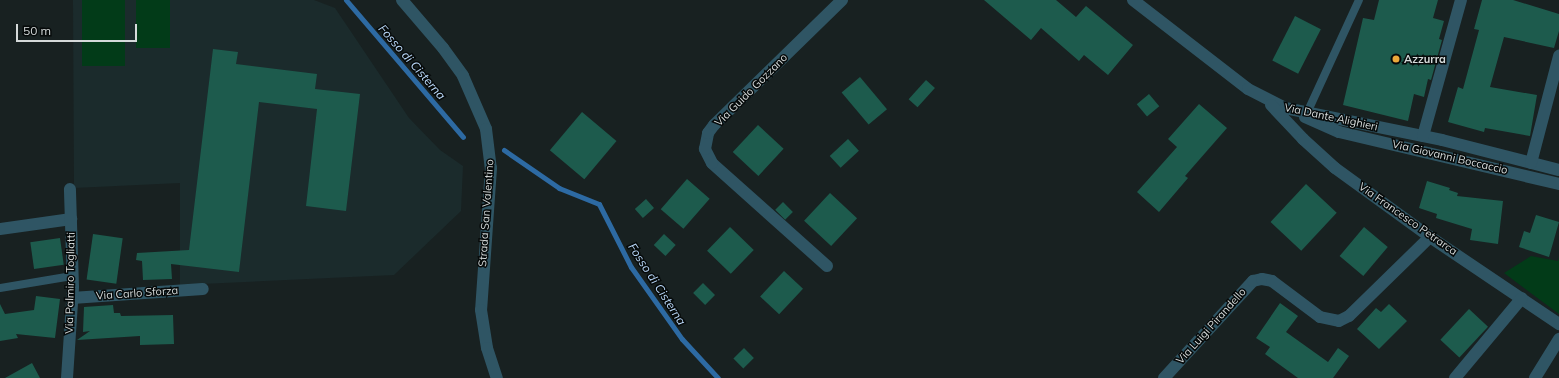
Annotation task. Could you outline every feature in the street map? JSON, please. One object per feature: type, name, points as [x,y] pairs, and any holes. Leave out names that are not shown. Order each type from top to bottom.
[{"type":"street","name":"Strada San Valentino","points":[[402,0],[457,68],[470,89],[484,121],[490,153],[490,184],[482,271],[482,310],[487,348],[497,378]]},
{"type":"street","name":"Via Guido Gozzano","points":[[827,266],[712,163],[705,149],[708,134],[714,125],[842,0]]},
{"type":"street","name":"Via Dante Alighieri","points":[[1133,0],[1241,85],[1267,101],[1302,113],[1423,136],[1559,170]]},
{"type":"street","points":[[1423,136],[1461,0]]},
{"type":"street","points":[[1531,163],[1559,56]]},
{"type":"street","name":"Via Francesco Petrarca","points":[[1267,101],[1325,160],[1430,236],[1559,324]]},
{"type":"street","name":"Via Giovanni Boccaccio","points":[[1302,113],[1339,132],[1559,184]]},
{"type":"street","name":"Via Palmiro Togliatti","points":[[67,378],[72,298],[70,189]]},
{"type":"street","points":[[0,229],[71,219]]},
{"type":"street","name":"Via Luigi Pirandello","points":[[1164,378],[1253,281],[1262,279],[1272,281],[1320,317],[1339,321],[1352,312],[1430,236]]},
{"type":"street","name":"Via Carlo Sforza","points":[[72,298],[203,289]]},
{"type":"street","points":[[1455,378],[1522,298]]},
{"type":"street","points":[[1535,378],[1559,339]]},
{"type":"lane","points":[[1302,113],[1360,0]]},
{"type":"lane","points":[[0,288],[72,276]]},
{"type":"shaded area","points":[[73,0],[314,0],[335,8],[409,118],[440,150],[463,166],[461,211],[394,275],[180,285],[180,183],[74,188]]},
{"type":"green space","points":[[82,0],[125,0],[125,66],[82,66]]},
{"type":"green space","points":[[136,0],[170,0],[170,48],[136,48]]},
{"type":"green space","points":[[1531,256],[1558,261],[1559,257],[1559,314],[1504,273]]},
{"type":"building","points":[[984,0],[1056,0],[1076,17],[1086,6],[1133,45],[1108,75],[1084,55],[1079,61],[1041,28],[1031,40]]},
{"type":"building","name":"Azzurra","points":[[1379,0],[1438,0],[1433,18],[1444,21],[1439,39],[1442,40],[1431,80],[1428,79],[1424,97],[1414,94],[1408,121],[1343,105],[1363,18],[1374,20]]},
{"type":"building","points":[[1482,0],[1513,0],[1559,14],[1559,31],[1554,48],[1504,37],[1490,87],[1537,95],[1530,136],[1485,128],[1484,132],[1448,122],[1458,87],[1463,89],[1479,30],[1474,29]]},
{"type":"building","points":[[1295,16],[1321,29],[1298,74],[1272,61]]},
{"type":"building","points":[[213,49],[238,52],[236,64],[317,74],[315,89],[360,94],[346,211],[306,206],[317,109],[259,102],[239,272],[171,264],[172,279],[143,280],[142,261],[136,260],[137,253],[189,250]]},
{"type":"building","points":[[860,77],[887,109],[869,125],[842,92]]},
{"type":"building","points":[[926,80],[935,88],[918,107],[909,99]]},
{"type":"building","points":[[1149,94],[1159,106],[1147,117],[1137,104]]},
{"type":"building","points":[[1199,104],[1227,128],[1185,176],[1188,178],[1159,212],[1137,192],[1177,147],[1168,139]]},
{"type":"building","points":[[582,112],[616,141],[584,179],[550,150]]},
{"type":"building","points":[[758,125],[784,149],[758,176],[733,152]]},
{"type":"building","points":[[848,139],[859,151],[841,168],[830,156]]},
{"type":"building","points":[[687,179],[710,199],[683,229],[661,209]]},
{"type":"building","points":[[1427,181],[1450,188],[1449,190],[1458,193],[1457,196],[1503,201],[1498,244],[1470,240],[1472,229],[1436,218],[1437,214],[1419,208]]},
{"type":"building","points":[[1306,184],[1337,213],[1301,251],[1271,222]]},
{"type":"building","points":[[830,193],[857,218],[831,246],[804,221]]},
{"type":"building","points":[[646,199],[654,208],[643,218],[635,209]]},
{"type":"building","points":[[783,202],[793,212],[785,220],[775,210]]},
{"type":"building","points":[[1536,215],[1559,222],[1549,257],[1519,247],[1524,231],[1530,233]]},
{"type":"building","points":[[730,227],[754,250],[731,274],[707,251]]},
{"type":"building","points":[[1364,227],[1388,247],[1363,276],[1340,256]]},
{"type":"building","points":[[93,234],[123,238],[116,284],[87,280]]},
{"type":"building","points":[[664,234],[676,245],[665,256],[654,245]]},
{"type":"building","points":[[60,238],[64,265],[34,269],[30,242]]},
{"type":"building","points":[[784,271],[803,289],[779,314],[760,297]]},
{"type":"building","points":[[703,283],[715,295],[705,305],[693,293]]},
{"type":"building","points":[[36,296],[60,299],[55,338],[16,334],[18,338],[0,341],[0,304],[5,314],[34,310]]},
{"type":"building","points":[[1280,303],[1298,316],[1286,332],[1328,362],[1338,348],[1349,356],[1333,378],[1298,378],[1265,354],[1270,347],[1256,338]]},
{"type":"building","points":[[1389,304],[1407,321],[1379,349],[1357,329],[1376,308],[1381,312]]},
{"type":"building","points":[[113,305],[114,313],[120,313],[121,316],[173,315],[174,344],[140,345],[140,336],[77,340],[90,331],[83,332],[84,307]]},
{"type":"building","points":[[1469,309],[1488,327],[1459,357],[1440,340]]},
{"type":"building","points":[[744,348],[754,358],[743,369],[733,359]]},
{"type":"building","points":[[32,363],[40,378],[5,378]]},
{"type":"waterway","name":"Fosso di Cisterna","points":[[346,0],[463,137]]},
{"type":"waterway","name":"Fosso di Cisterna","points":[[504,150],[559,188],[599,204],[631,267],[682,339],[718,378]]},
{"type":"place","name":"Azzurra","points":[[1396,59]]}]
